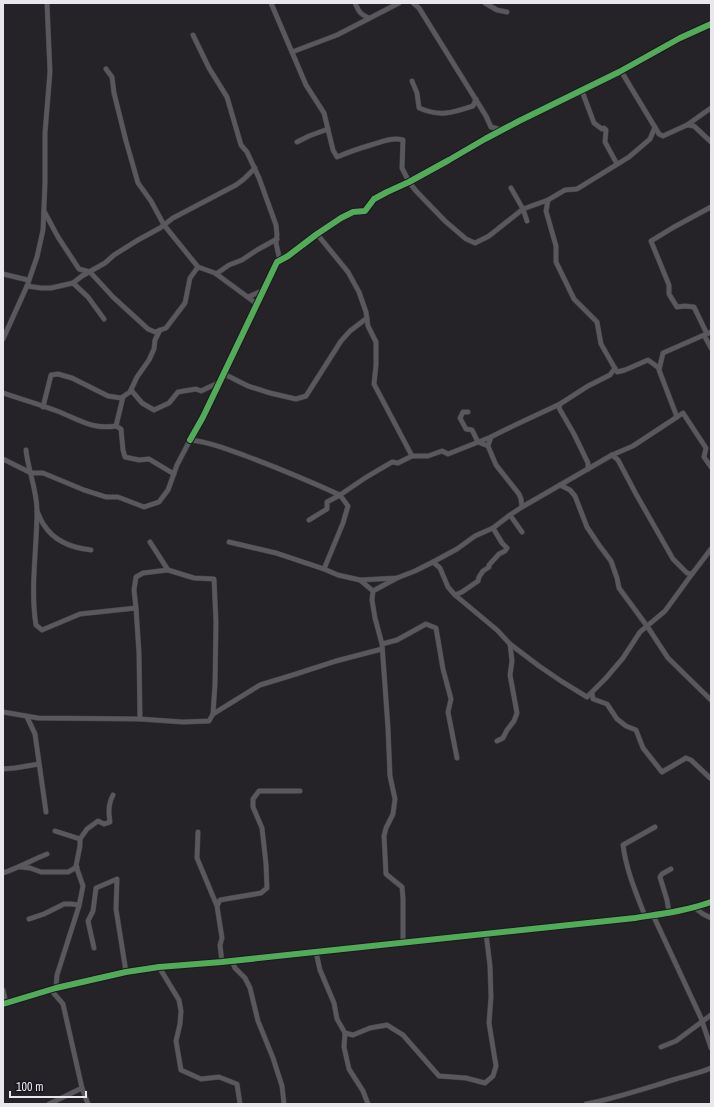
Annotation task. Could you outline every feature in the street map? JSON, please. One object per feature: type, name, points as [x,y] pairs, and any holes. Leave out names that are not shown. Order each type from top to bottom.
[{"type":"street","points":[[3,339],[6,328],[27,286],[41,242],[43,230],[45,132],[50,72],[47,3]]},
{"type":"street","points":[[271,3],[306,85],[324,113],[333,150],[338,157],[359,148],[389,139],[403,140],[402,168],[409,182],[445,221],[466,239],[475,243],[489,236],[523,209],[548,200],[565,190],[577,189],[629,157],[650,139],[655,127]]},
{"type":"street","points":[[356,3],[359,12],[369,18]]},
{"type":"street","points":[[292,52],[337,35],[400,3]]},
{"type":"street","points":[[413,3],[419,8],[476,99],[491,127],[502,130]]},
{"type":"street","points":[[485,3],[497,10],[507,12]]},
{"type":"street","points":[[3,459],[31,473],[43,473],[84,490],[106,497],[118,497],[144,507],[159,502],[168,490],[190,440],[203,418],[277,262],[288,256],[341,218],[353,212],[364,211],[374,199],[409,182],[502,130],[566,97],[582,91],[622,71],[680,38],[711,24]]},
{"type":"street","points":[[194,35],[209,68],[227,97],[241,145],[247,152],[259,178],[276,225],[276,243],[280,260]]},
{"type":"street","points":[[106,69],[112,77],[117,106],[138,183],[151,201],[164,225],[198,267],[216,274],[257,304]]},
{"type":"street","points":[[622,71],[659,134],[664,136],[687,125],[711,108]]},
{"type":"street","points":[[412,81],[417,92],[419,108],[426,111],[452,113],[472,106],[476,99]]},
{"type":"street","points":[[582,91],[594,123],[606,130],[604,142],[617,164]]},
{"type":"street","points":[[687,125],[694,126],[711,142]]},
{"type":"street","points":[[297,142],[328,129]]},
{"type":"street","points":[[27,286],[51,288],[73,283],[173,218],[236,185],[255,168]]},
{"type":"street","points":[[510,188],[523,209],[527,221]]},
{"type":"street","points":[[548,200],[546,211],[556,246],[556,262],[574,299],[597,322],[601,344],[617,372],[648,360],[659,368]]},
{"type":"street","points":[[711,207],[650,241],[669,285],[669,294],[677,307],[694,307],[708,333],[711,348]]},
{"type":"street","points":[[44,211],[58,237],[79,269],[90,272],[112,297],[148,329],[155,332],[166,328],[185,304],[190,278],[198,267]]},
{"type":"street","points":[[317,234],[348,272],[359,292],[366,312],[368,326],[376,342],[374,384],[412,456]]},
{"type":"street","points":[[216,274],[229,265],[242,260],[277,239]]},
{"type":"street","points":[[3,274],[28,280]]},
{"type":"street","points":[[73,283],[88,297],[104,319]]},
{"type":"street","points":[[248,297],[264,290]]},
{"type":"street","points":[[224,374],[248,386],[270,393],[296,399],[306,396],[341,341],[350,331],[367,318]]},
{"type":"street","points":[[43,407],[51,375],[58,374],[72,378],[108,396],[121,398],[130,392],[137,377],[149,360],[154,349],[155,340],[160,330]]},
{"type":"street","points":[[677,417],[659,370],[663,353],[708,333]]},
{"type":"street","points":[[309,520],[327,509],[327,502],[392,462],[398,463],[412,456],[428,456],[442,451],[448,454],[491,437],[560,404],[588,386],[610,375],[615,368]]},
{"type":"street","points":[[131,390],[142,403],[154,410],[169,403],[178,392],[196,389],[201,391],[220,382]]},
{"type":"street","points":[[3,393],[57,411],[89,425],[107,428],[116,426],[121,429],[125,457],[139,460],[149,459],[174,474]]},
{"type":"street","points":[[116,426],[123,396]]},
{"type":"street","points":[[560,404],[559,408],[588,463],[588,469]]},
{"type":"street","points":[[468,412],[463,412],[460,418],[466,429],[472,430],[478,442],[488,446]]},
{"type":"street","points":[[373,591],[457,549],[475,536],[493,528],[522,507],[612,455],[633,446],[683,413],[706,448],[704,457],[711,467]]},
{"type":"street","points":[[491,437],[488,446],[496,465],[519,494],[522,507]]},
{"type":"street","points":[[190,440],[218,446],[276,467],[340,495],[348,506],[343,523],[324,569]]},
{"type":"street","points":[[26,450],[37,509],[34,556],[34,614],[36,625],[42,630],[80,614],[136,608]]},
{"type":"street","points":[[612,455],[618,460],[673,558],[687,572],[692,574]]},
{"type":"street","points":[[560,485],[570,490],[575,496],[587,527],[611,562],[619,588],[668,658],[711,700]]},
{"type":"street","points":[[37,509],[44,525],[51,533],[66,544],[91,550]]},
{"type":"street","points":[[510,515],[522,532]]},
{"type":"street","points":[[455,595],[478,581],[483,571],[489,567],[489,565],[499,554],[507,548],[502,543],[493,528]]},
{"type":"street","points":[[150,542],[168,570]]},
{"type":"street","points":[[229,542],[276,553],[338,575],[360,580],[397,578]]},
{"type":"street","points":[[433,562],[440,568],[448,587],[455,595],[497,630],[510,644],[539,666],[587,697],[623,658],[640,632],[665,611],[711,549]]},
{"type":"street","points":[[3,712],[27,717],[140,719],[183,722],[209,721],[213,714],[216,622],[214,579],[194,578],[168,570],[143,573],[136,577],[134,590],[139,653],[140,719]]},
{"type":"street","points":[[360,580],[373,591]]},
{"type":"street","points":[[373,591],[372,600],[375,618],[382,644],[390,776],[395,799],[393,814],[384,836],[386,874],[402,887],[404,898],[403,942]]},
{"type":"street","points":[[382,644],[397,640],[426,624],[436,628],[443,669],[451,699],[448,712],[457,758]]},
{"type":"street","points":[[497,741],[502,738],[514,721],[517,713],[510,675],[512,661],[510,644]]},
{"type":"street","points":[[213,714],[260,685],[336,661],[382,649]]},
{"type":"street","points":[[592,692],[593,699],[607,704],[617,719],[626,726],[636,730],[643,748],[662,772],[686,758],[691,760],[711,778]]},
{"type":"street","points":[[27,717],[35,734],[46,812]]},
{"type":"street","points":[[3,769],[39,764]]},
{"type":"street","points":[[217,906],[220,900],[261,893],[267,888],[262,828],[253,807],[253,799],[259,791],[300,791]]},
{"type":"street","points":[[88,1104],[82,1088],[63,1004],[54,989],[79,905],[83,886],[76,867],[80,839],[87,829],[98,821],[104,824],[110,822],[108,815],[109,804],[113,795]]},
{"type":"street","points":[[645,916],[624,854],[623,845],[655,827]]},
{"type":"street","points":[[55,831],[80,839]]},
{"type":"street","points":[[198,832],[197,858],[217,906],[222,938],[220,945],[222,962]]},
{"type":"street","points":[[3,873],[20,867],[47,854]]},
{"type":"street","points":[[20,867],[30,868],[41,872],[68,872],[76,867]]},
{"type":"street","points":[[669,912],[660,877],[662,874],[671,869]]},
{"type":"street","points":[[94,948],[88,921],[93,911],[96,888],[117,879],[116,909],[126,972]]},
{"type":"street","points":[[3,990],[5,1004],[54,989],[126,972],[159,967],[232,961],[654,915],[695,908],[711,902]]},
{"type":"street","points":[[29,919],[44,914],[64,904],[79,905]]},
{"type":"street","points":[[695,908],[711,918]]},
{"type":"street","points":[[654,915],[702,1022],[711,1048]]},
{"type":"street","points":[[345,1033],[353,1035],[370,1028],[386,1025],[403,1035],[439,1076],[466,1078],[485,1084],[493,1076],[496,1066],[489,1023],[490,966],[486,933]]},
{"type":"street","points":[[316,952],[320,970],[334,1003],[338,1019],[345,1033],[344,1047],[349,1069],[363,1092],[368,1104]]},
{"type":"street","points":[[232,961],[235,968],[245,978],[250,988],[258,1021],[274,1058],[282,1086],[284,1104]]},
{"type":"street","points":[[159,967],[178,1000],[181,1011],[176,1041],[181,1070],[202,1079],[219,1077],[237,1084],[240,1104]]},
{"type":"street","points":[[661,1047],[676,1041],[711,1016]]},
{"type":"street","points":[[586,1104],[601,1101],[711,1068]]},
{"type":"street","points":[[49,1104],[82,1088]]},
{"type":"cycle path","points":[[190,440],[203,417],[277,262],[288,256],[341,218],[353,212],[365,211],[374,199],[409,182],[519,121],[619,72],[680,38],[711,24]]},
{"type":"cycle path","points":[[3,1004],[56,988],[126,972],[159,967],[222,962],[635,918],[683,910],[711,902]]}]
